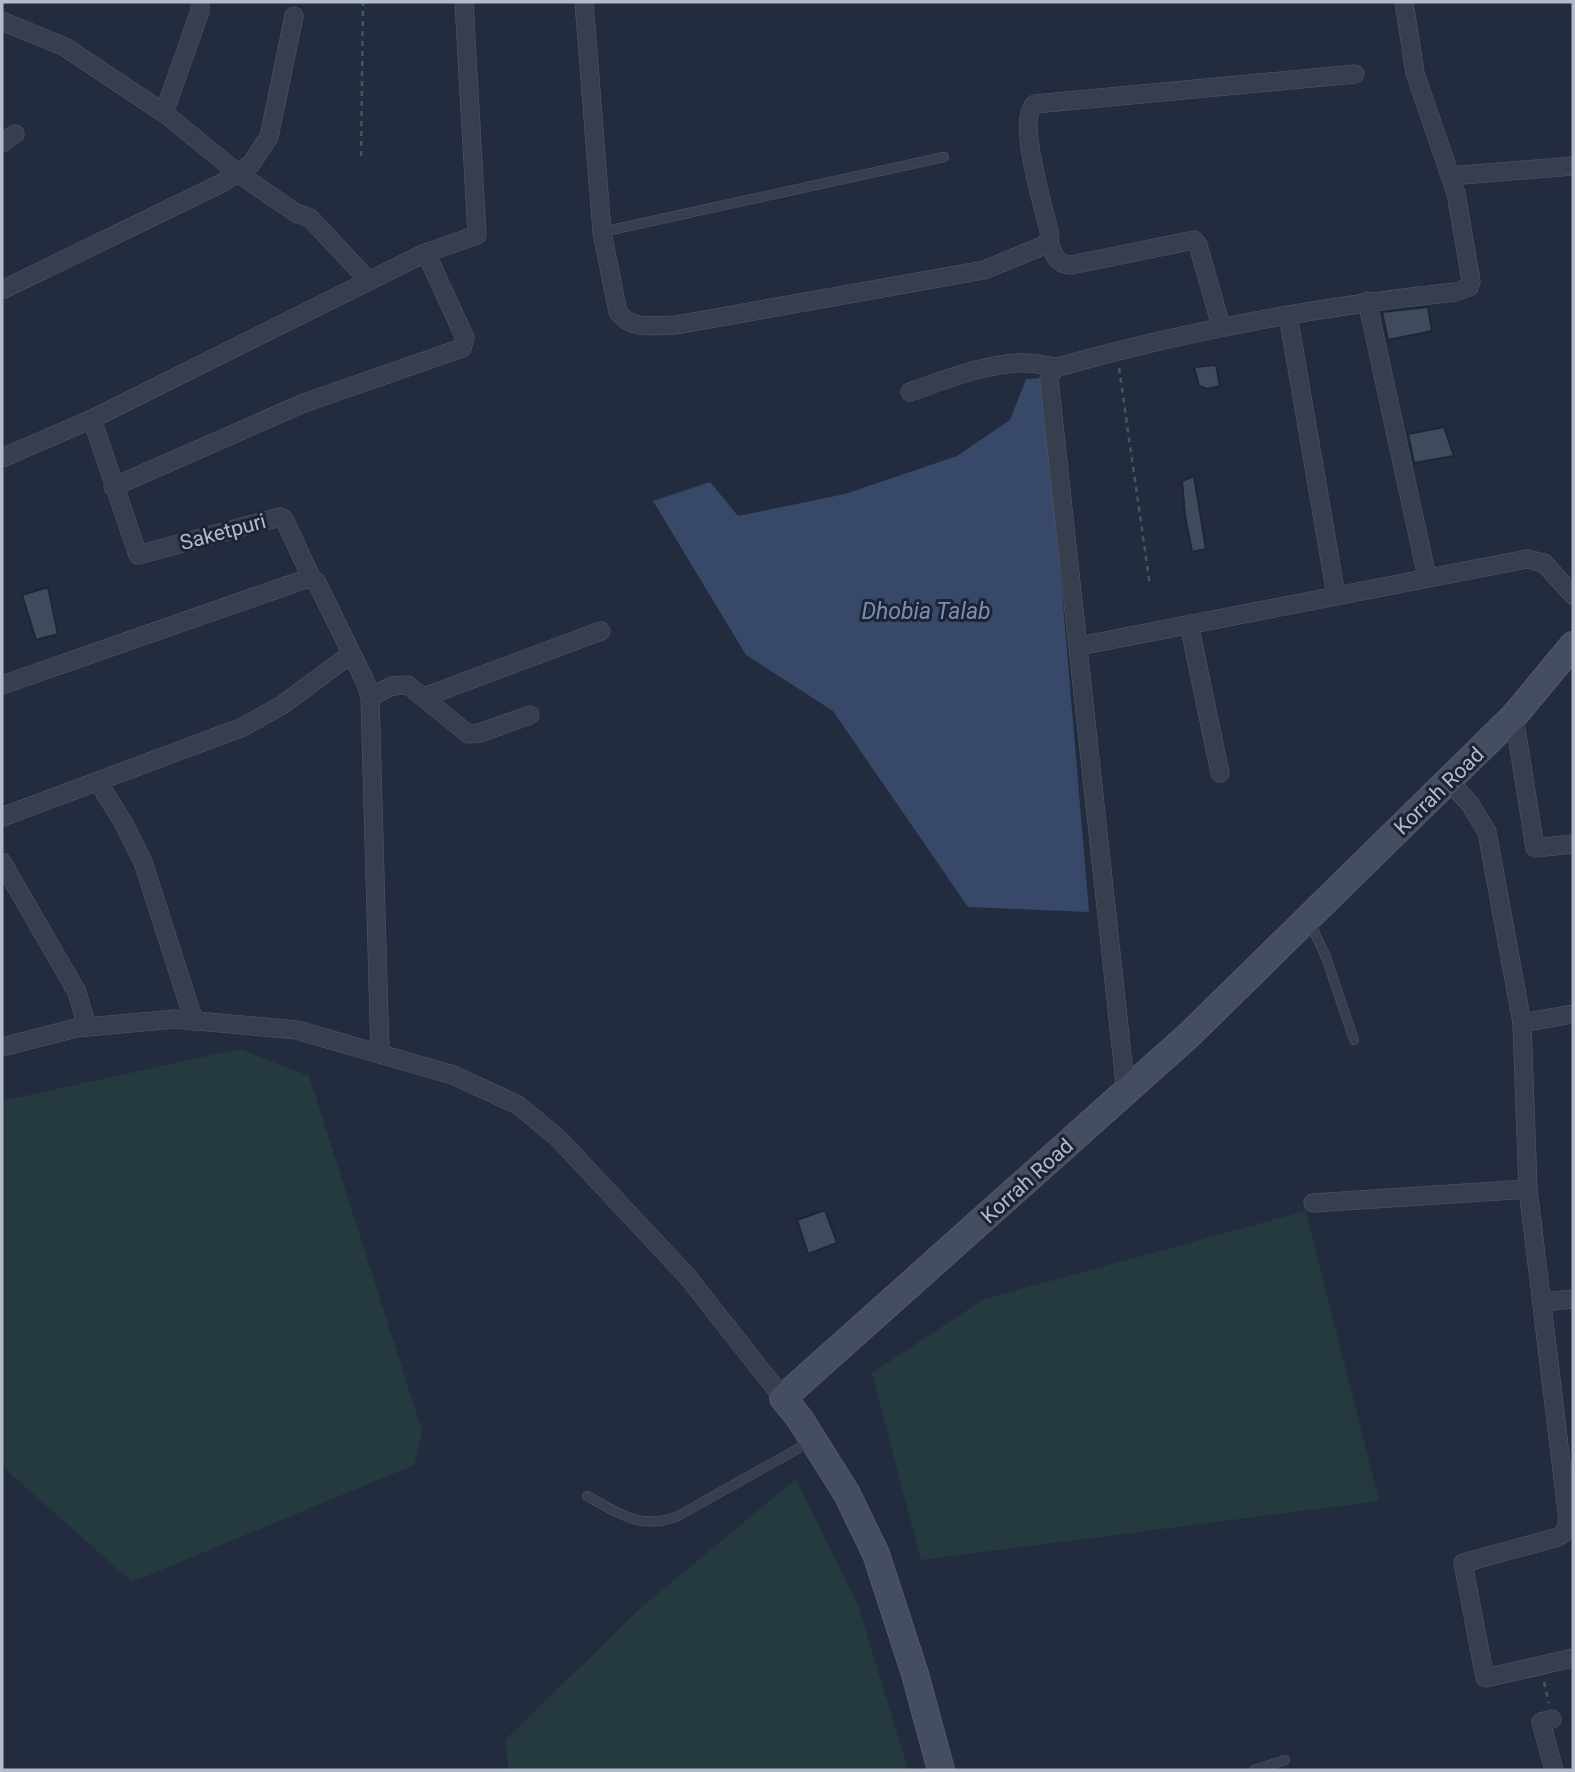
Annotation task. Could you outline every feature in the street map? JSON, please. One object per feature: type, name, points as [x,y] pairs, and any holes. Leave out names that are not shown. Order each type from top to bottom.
[{"type":"main road","name":"Korrah Road","points":[[783,1398],[1189,1035],[1514,716],[1572,645]]},
{"type":"main road","points":[[783,1398],[847,1494],[876,1554],[915,1674],[941,1770]]},
{"type":"street","points":[[164,113],[200,11],[200,2]]},
{"type":"street","points":[[2,458],[92,419],[426,253],[477,234],[464,2]]},
{"type":"street","points":[[584,2],[602,232],[618,312],[623,320],[631,324],[676,325],[984,270],[1037,250],[1049,242]]},
{"type":"street","points":[[910,392],[975,371],[1011,364],[1024,362],[1058,367],[1221,326],[1367,301],[1457,292],[1471,285],[1456,193],[1415,73],[1409,46],[1405,2]]},
{"type":"street","points":[[2,290],[239,174],[259,153],[269,136],[294,16]]},
{"type":"street","points":[[2,21],[65,47],[164,113],[239,174],[296,213],[310,218],[369,281]]},
{"type":"street","points":[[1221,326],[1198,245],[1194,240],[1071,265],[1063,265],[1058,260],[1049,242],[1049,228],[1035,181],[1029,113],[1033,105],[1355,74]]},
{"type":"street","points":[[1450,176],[1573,166]]},
{"type":"street","points":[[92,419],[113,487],[304,403],[450,354],[462,348],[465,338],[426,253]]},
{"type":"street","points":[[1367,301],[1427,577]]},
{"type":"street","points":[[1288,315],[1336,595]]},
{"type":"street","points":[[1058,367],[1050,375],[1049,384],[1126,1092]]},
{"type":"street","name":"Saketpuri","points":[[113,487],[138,555],[280,517],[284,519],[312,579]]},
{"type":"street","points":[[1079,646],[1427,577],[1536,559],[1544,563],[1573,595]]},
{"type":"street","points":[[2,685],[312,579],[318,585],[370,697],[380,1054]]},
{"type":"street","points":[[1189,624],[1220,773]]},
{"type":"street","points":[[424,697],[601,631]]},
{"type":"street","points":[[2,817],[217,738],[263,718],[351,654]]},
{"type":"street","points":[[370,697],[403,684],[414,688],[468,734],[480,733],[530,715]]},
{"type":"street","points":[[1514,716],[1535,848],[1573,844]]},
{"type":"street","points":[[1449,780],[1470,804],[1487,832],[1522,1023],[1528,1189],[1568,1520],[1567,1528],[1558,1538],[1463,1563],[1485,1678],[1573,1658]]},
{"type":"street","points":[[98,782],[123,822],[142,862],[194,1021]]},
{"type":"street","points":[[2,862],[78,992],[87,1027]]},
{"type":"street","points":[[1522,1023],[1573,1014]]},
{"type":"street","points":[[2,1047],[87,1027],[175,1019],[297,1030],[453,1074],[518,1105],[558,1138],[687,1276],[783,1398]]},
{"type":"street","points":[[1313,1203],[1528,1189]]},
{"type":"street","points":[[1542,1302],[1573,1299]]},
{"type":"street","points":[[1552,1719],[1541,1722],[1554,1770]]},
{"type":"lane","points":[[602,232],[944,157]]},
{"type":"lane","points":[[1308,919],[1326,957],[1354,1040]]},
{"type":"lane","points":[[587,1496],[640,1522],[662,1522],[677,1517],[813,1440]]},
{"type":"lane","points":[[1254,1770],[1285,1760]]},
{"type":"path","points":[[361,156],[363,2]]},
{"type":"path","points":[[1116,351],[1150,586]]},
{"type":"path","points":[[1540,1665],[1552,1719]]},
{"type":"green space","points":[[239,1049],[309,1076],[422,1431],[414,1465],[132,1582],[2,1466],[2,1101]]},
{"type":"green space","points":[[1306,1211],[1379,1501],[921,1560],[872,1373],[984,1299]]},
{"type":"green space","points":[[796,1479],[859,1608],[908,1770],[509,1770],[505,1740],[643,1606]]},
{"type":"water","name":"Dhobia Talab","points":[[1044,378],[1089,912],[968,907],[833,711],[746,655],[653,501],[710,482],[738,516],[845,494],[957,456],[1010,420],[1026,379]]},
{"type":"building","points":[[1428,307],[1432,331],[1388,340],[1382,312]]},
{"type":"building","points":[[1216,365],[1220,386],[1208,389],[1199,386],[1194,367]]},
{"type":"building","points":[[1444,427],[1454,456],[1414,463],[1408,434]]},
{"type":"building","points":[[1194,476],[1206,549],[1192,552],[1182,481]]},
{"type":"building","points":[[48,587],[58,634],[36,640],[22,595]]},
{"type":"building","points":[[825,1210],[837,1243],[808,1254],[797,1220]]}]
